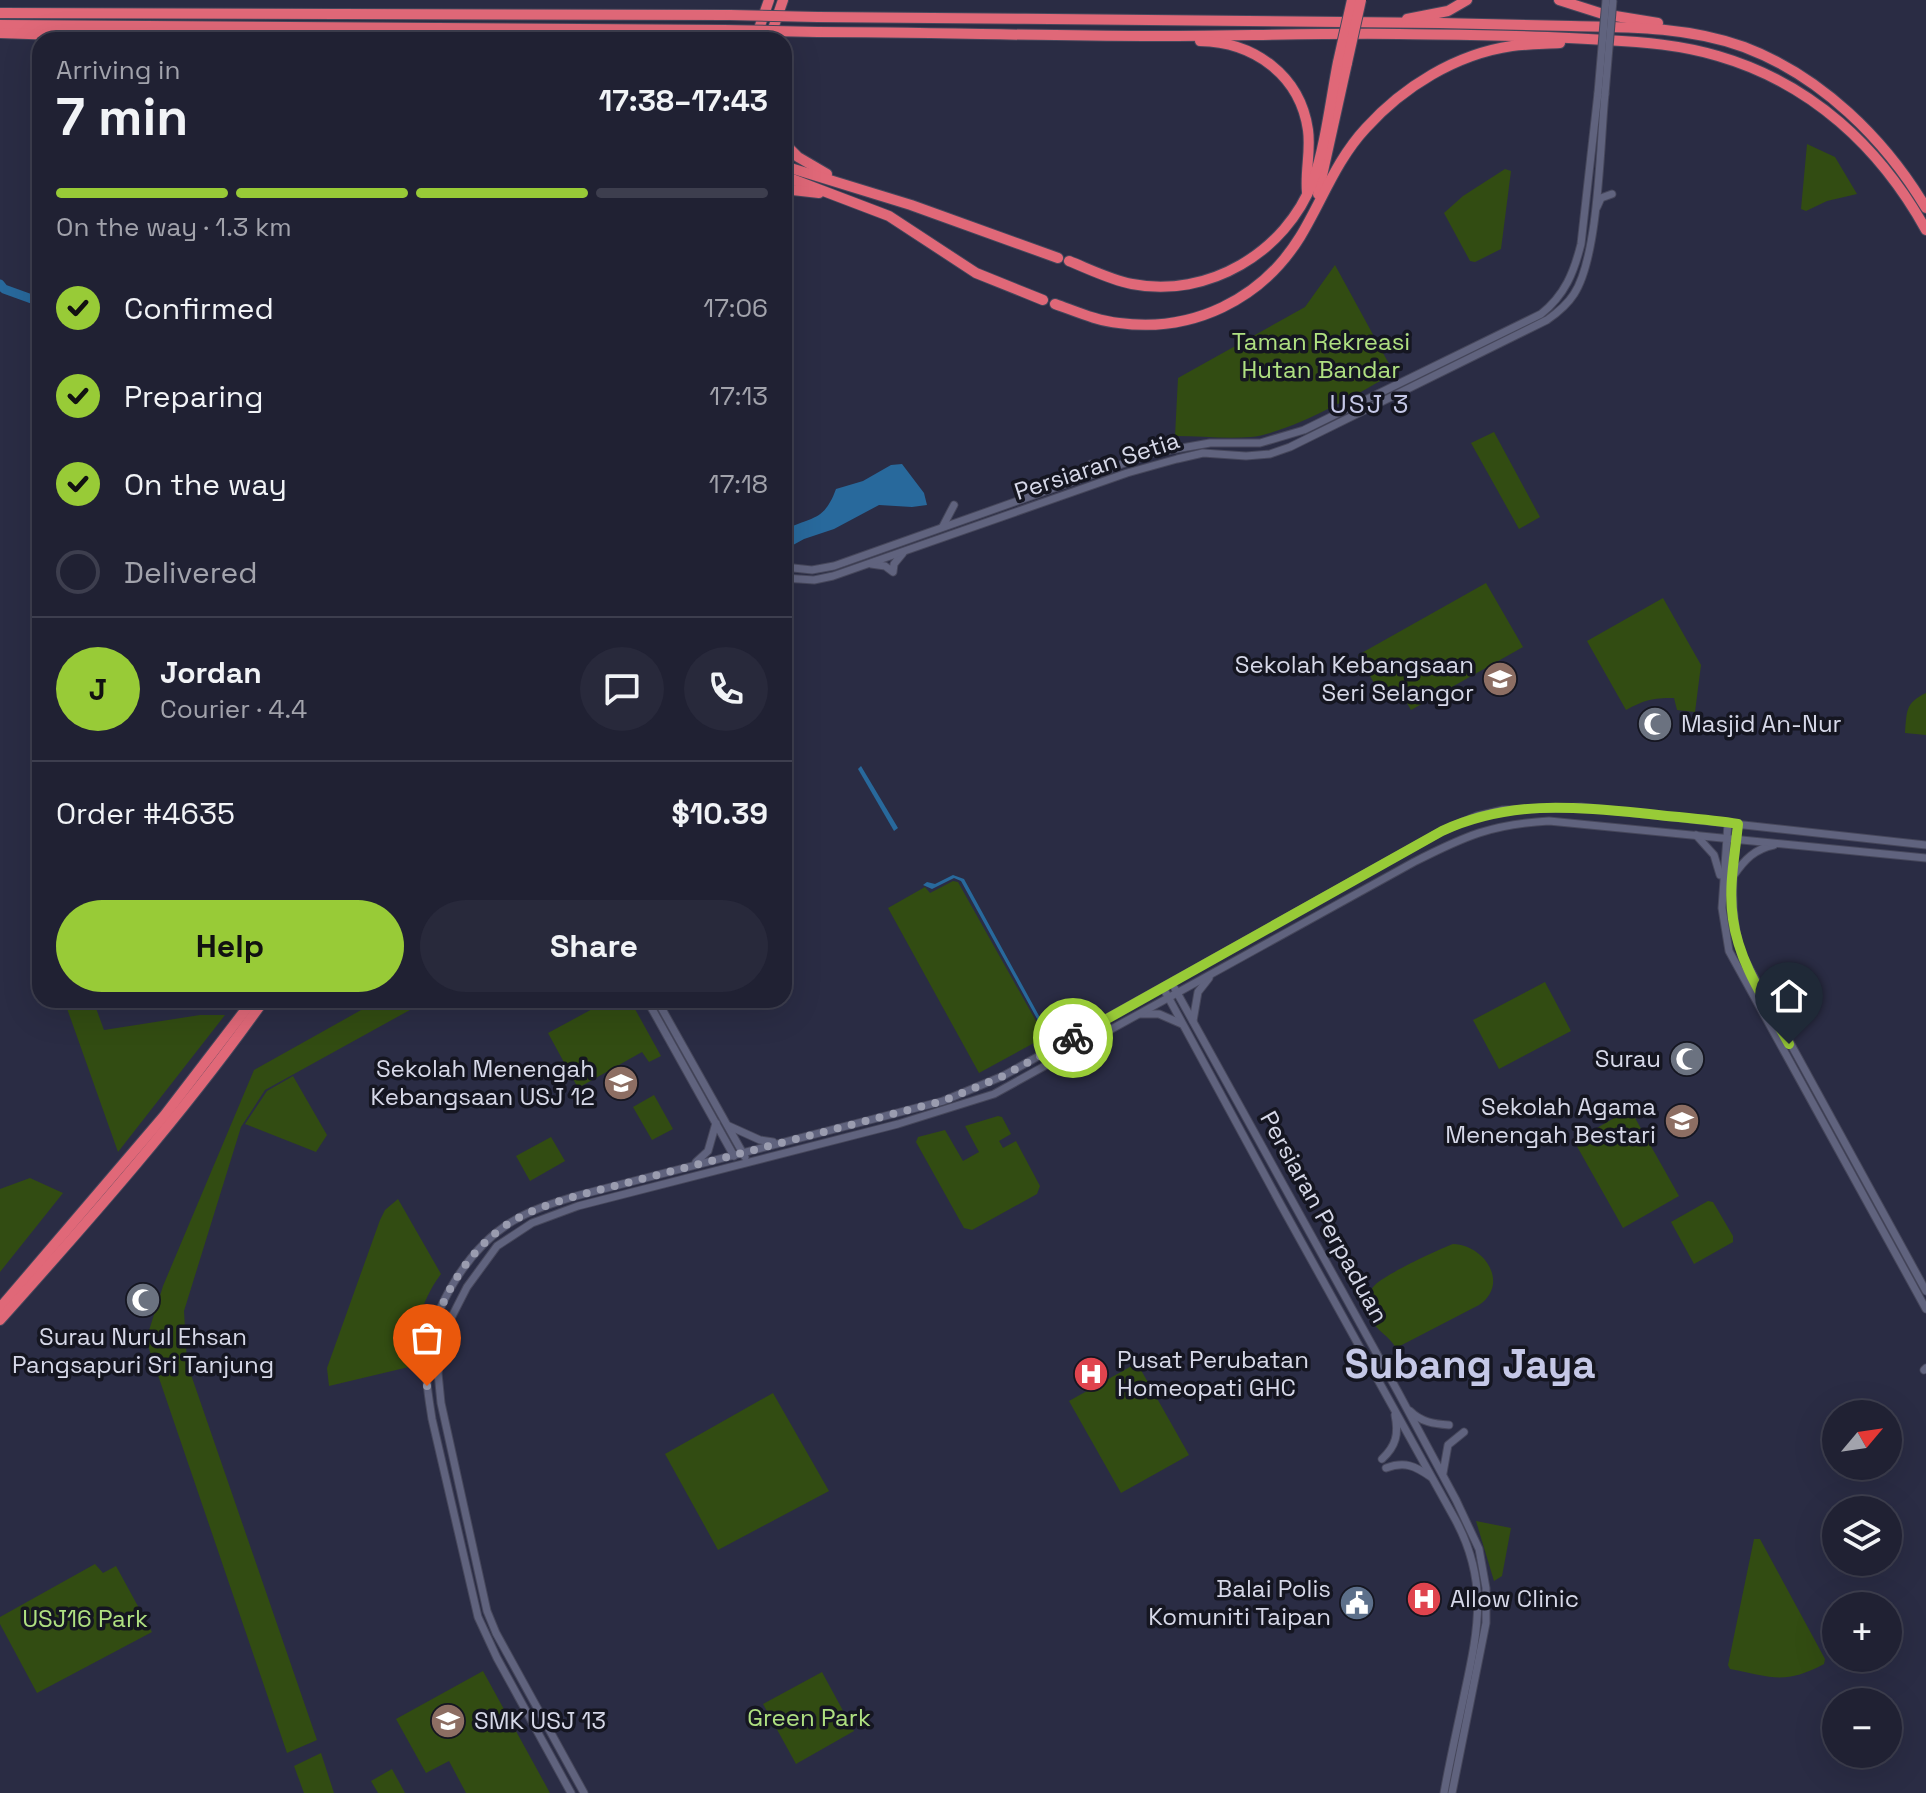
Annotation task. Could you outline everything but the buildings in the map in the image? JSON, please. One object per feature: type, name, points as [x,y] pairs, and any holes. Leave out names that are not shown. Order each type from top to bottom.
[{"type":"highway","points":[[758,32],[769,0]]},
{"type":"highway","points":[[772,32],[783,0]]},
{"type":"highway","points":[[1316,208],[1352,0]]},
{"type":"highway","points":[[792,168],[911,205],[1131,284],[1164,287],[1213,278],[1235,269],[1268,246],[1300,210],[1314,179],[1342,62],[1361,0]]},
{"type":"highway","points":[[1393,23],[1448,11],[1467,0]]},
{"type":"highway","points":[[1559,0],[1582,9],[1658,23],[1743,47],[1786,67],[1825,93],[1857,121],[1888,154],[1926,208]]},
{"type":"highway","points":[[0,13],[730,15],[1591,26],[1682,31]]},
{"type":"highway","points":[[0,25],[1143,36],[1328,34],[1598,39],[1676,45],[1721,56],[1771,76],[1810,98],[1854,133],[1893,176],[1926,230]]},
{"type":"highway","points":[[164,32],[223,26]]},
{"type":"highway","points":[[0,33],[32,34]]},
{"type":"highway","points":[[1143,36],[1229,44],[1266,59],[1281,73],[1304,110],[1310,149],[1307,194]]},
{"type":"highway","points":[[1055,304],[1115,323],[1145,326],[1199,318],[1230,304],[1268,277],[1295,244],[1342,158],[1364,129],[1395,99],[1422,80],[1481,53],[1511,46],[1598,39]]},
{"type":"highway","points":[[792,151],[853,187]]},
{"type":"highway","points":[[792,179],[849,198],[901,223],[976,273],[1043,300]]},
{"type":"highway","points":[[792,190],[849,198]]},
{"type":"highway","points":[[0,1308],[164,1116],[247,1008]]},
{"type":"highway","points":[[0,1320],[175,1119],[258,1008]]},
{"type":"main road","name":"Persiaran Setia","points":[[792,580],[825,578],[871,564],[1127,473],[1197,455],[1270,454],[1290,447],[1547,320],[1574,294],[1585,272],[1598,173],[1606,0]]},
{"type":"main road","name":"Persiaran Setia","points":[[792,567],[823,569],[1081,479],[1091,464],[1110,470],[1126,461],[1153,453],[1196,445],[1260,443],[1279,439],[1304,430],[1432,367],[1440,360],[1440,353],[1456,356],[1541,314],[1554,304],[1571,277],[1581,244],[1613,0]]},
{"type":"main road","points":[[1593,217],[1601,198],[1612,194],[1603,189],[1598,173]]},
{"type":"main road","points":[[1196,445],[1197,455]]},
{"type":"main road","points":[[941,527],[955,508],[969,518]]},
{"type":"main road","points":[[871,564],[885,566],[893,572],[894,564],[905,551]]},
{"type":"main road","points":[[571,1793],[492,1649],[478,1617],[432,1419],[427,1375],[430,1336],[439,1311],[469,1263],[500,1229],[539,1208],[943,1101],[973,1090],[1172,983],[1442,831],[1477,816],[1503,810],[1568,807],[1926,845]]},
{"type":"main road","points":[[581,1793],[487,1611],[446,1432],[438,1373],[449,1317],[478,1270],[507,1238],[543,1218],[980,1100],[1447,845],[1484,829],[1512,823],[1549,821],[1926,858]]},
{"type":"main road","points":[[1722,893],[1728,823]]},
{"type":"main road","points":[[1738,824],[1732,916],[1745,962],[1926,1291]]},
{"type":"main road","points":[[1695,835],[1714,855],[1719,866],[1724,926],[1729,951],[1739,972],[1926,1309]]},
{"type":"main road","points":[[1733,877],[1750,854],[1780,844]]},
{"type":"main road","points":[[1194,1024],[1193,1009],[1198,992],[1206,979],[1220,969]]},
{"type":"main road","name":"Persiaran Perpaduan","points":[[1172,983],[1172,994],[1184,1025],[1471,1552],[1479,1598],[1476,1640],[1444,1793]]},
{"type":"main road","name":"Persiaran Perpaduan","points":[[1163,987],[1172,994],[1194,1024],[1402,1400],[1479,1549],[1486,1588],[1483,1644],[1452,1793]]},
{"type":"main road","points":[[651,1008],[734,1155],[744,1163]]},
{"type":"main road","points":[[661,1008],[743,1152],[744,1163]]},
{"type":"main road","points":[[1135,1015],[1159,1014],[1184,1025]]},
{"type":"main road","points":[[689,1167],[708,1151],[716,1123]]},
{"type":"main road","points":[[727,1125],[760,1140],[778,1143]]},
{"type":"main road","points":[[469,1263],[475,1264],[478,1270]]},
{"type":"main road","points":[[1402,1400],[1419,1418],[1449,1425]]},
{"type":"main road","points":[[1382,1459],[1397,1437],[1394,1408]]},
{"type":"main road","points":[[1445,1480],[1442,1467],[1448,1445],[1464,1432]]},
{"type":"main road","points":[[1386,1468],[1404,1463],[1433,1478]]},
{"type":"green space","points":[[1807,144],[1835,157],[1857,194],[1827,201],[1806,211],[1801,209]]},
{"type":"green space","points":[[1505,169],[1511,171],[1501,249],[1475,262],[1470,261],[1444,213],[1463,196]]},
{"type":"green space","name":"Taman Rekreasi Hutan Bandar","points":[[1335,265],[1394,373],[1324,411],[1267,434],[1242,438],[1175,436],[1178,378],[1305,307]]},
{"type":"green space","points":[[1494,432],[1540,517],[1519,529],[1471,443]]},
{"type":"green space","points":[[1486,583],[1523,647],[1411,710],[1401,693],[1385,702],[1358,655]]},
{"type":"green space","points":[[1663,598],[1701,665],[1695,712],[1677,710],[1674,698],[1648,700],[1626,710],[1587,641]]},
{"type":"green space","points":[[1926,693],[1926,735],[1905,733],[1908,708]]},
{"type":"green space","points":[[953,881],[958,882],[1045,1037],[979,1073],[888,908],[925,887],[930,893]]},
{"type":"green space","points":[[1545,982],[1571,1031],[1499,1069],[1473,1020]]},
{"type":"green space","points":[[67,1008],[96,1008],[104,1030],[200,1015],[225,1015],[118,1152]]},
{"type":"green space","points":[[365,1008],[414,1008],[265,1090],[241,1127],[184,1311],[187,1363],[317,1740],[287,1753],[146,1340],[163,1286],[254,1070]]},
{"type":"green space","points":[[594,1008],[634,1008],[661,1056],[649,1062],[642,1052],[578,1088],[548,1033]]},
{"type":"green space","points":[[293,1076],[327,1135],[316,1152],[245,1124],[267,1091]]},
{"type":"green space","points":[[654,1095],[673,1129],[652,1140],[633,1107]]},
{"type":"green space","points":[[1630,1109],[1679,1196],[1623,1228],[1574,1141]]},
{"type":"green space","points":[[1002,1117],[1011,1134],[999,1141],[1003,1148],[1016,1141],[1040,1186],[1037,1194],[972,1230],[964,1228],[916,1142],[918,1137],[945,1130],[963,1161],[979,1152],[965,1126]]},
{"type":"green space","points":[[551,1137],[565,1161],[530,1181],[516,1156]]},
{"type":"green space","points":[[30,1178],[63,1193],[0,1272],[0,1189]]},
{"type":"green space","points":[[398,1199],[441,1274],[428,1295],[420,1318],[413,1366],[329,1386],[327,1368],[380,1220],[385,1210]]},
{"type":"green space","points":[[1708,1201],[1713,1202],[1733,1236],[1733,1242],[1694,1264],[1671,1222]]},
{"type":"green space","points":[[1453,1244],[1465,1246],[1483,1258],[1490,1267],[1493,1287],[1479,1305],[1396,1348],[1371,1320],[1367,1307],[1370,1292],[1389,1275]]},
{"type":"green space","points":[[1137,1363],[1189,1455],[1121,1493],[1069,1401]]},
{"type":"green space","points":[[773,1393],[829,1491],[718,1550],[665,1454]]},
{"type":"green space","points":[[1476,1521],[1511,1528],[1502,1576],[1494,1581]]},
{"type":"green space","points":[[1754,1539],[1760,1539],[1822,1653],[1822,1665],[1799,1675],[1778,1677],[1730,1669],[1728,1665]]},
{"type":"green space","name":"USJ16 Park","points":[[95,1564],[103,1573],[116,1566],[152,1632],[37,1693],[0,1624],[0,1617]]},
{"type":"green space","points":[[483,1671],[550,1793],[466,1793],[449,1761],[426,1773],[396,1719]]},
{"type":"green space","name":"Green Park","points":[[822,1672],[854,1731],[796,1764],[763,1704]]},
{"type":"green space","points":[[321,1753],[334,1793],[304,1793],[294,1766]]},
{"type":"green space","points":[[392,1769],[405,1793],[378,1793],[371,1781]]},
{"type":"water","points":[[902,464],[924,493],[927,505],[879,505],[834,529],[792,546],[792,527],[822,513],[836,489],[863,481],[891,465]]},
{"type":"water","points":[[861,766],[898,828],[894,831],[858,769]]},
{"type":"water","points":[[953,875],[964,879],[1049,1034],[1046,1035],[961,881],[954,878],[932,889],[923,885],[927,882],[935,884]]},
{"type":"waterway","points":[[0,284],[4,289],[32,299]]},
{"type":"way so far","points":[[427,1386],[430,1336],[439,1311],[469,1263],[500,1229],[513,1221],[539,1208],[576,1196],[943,1101],[1003,1076],[1073,1038]]},
{"type":"place","name":"Sekolah Kebangsaan Seri Selangor","points":[[1500,679]]},
{"type":"place","name":"Masjid An-Nur","points":[[1655,724]]},
{"type":"place","name":"Surau","points":[[1687,1059]]},
{"type":"place","name":"Sekolah Menengah Kebangsaan USJ 12","points":[[621,1083]]},
{"type":"place","name":"Sekolah Agama Menengah Bestari","points":[[1682,1121]]},
{"type":"place","name":"Surau Nurul Ehsan Pangsapuri Sri Tanjung","points":[[143,1300]]},
{"type":"place","name":"Pusat Perubatan Homeopati GHC","points":[[1091,1374]]},
{"type":"place","name":"Allow Clinic","points":[[1424,1599]]},
{"type":"place","name":"Balai Polis Komuniti Taipan","points":[[1357,1603]]},
{"type":"place","name":"SMK USJ 13","points":[[448,1721]]},
{"type":"district","name":"USJ 3","points":[[1370,404]]},
{"type":"district","name":"Subang Jaya","points":[[1470,1364]]},
{"type":"route","points":[[1073,1038],[1463,821],[1503,810],[1581,807],[1738,824],[1731,895],[1735,935],[1749,971],[1789,1044]]}]
